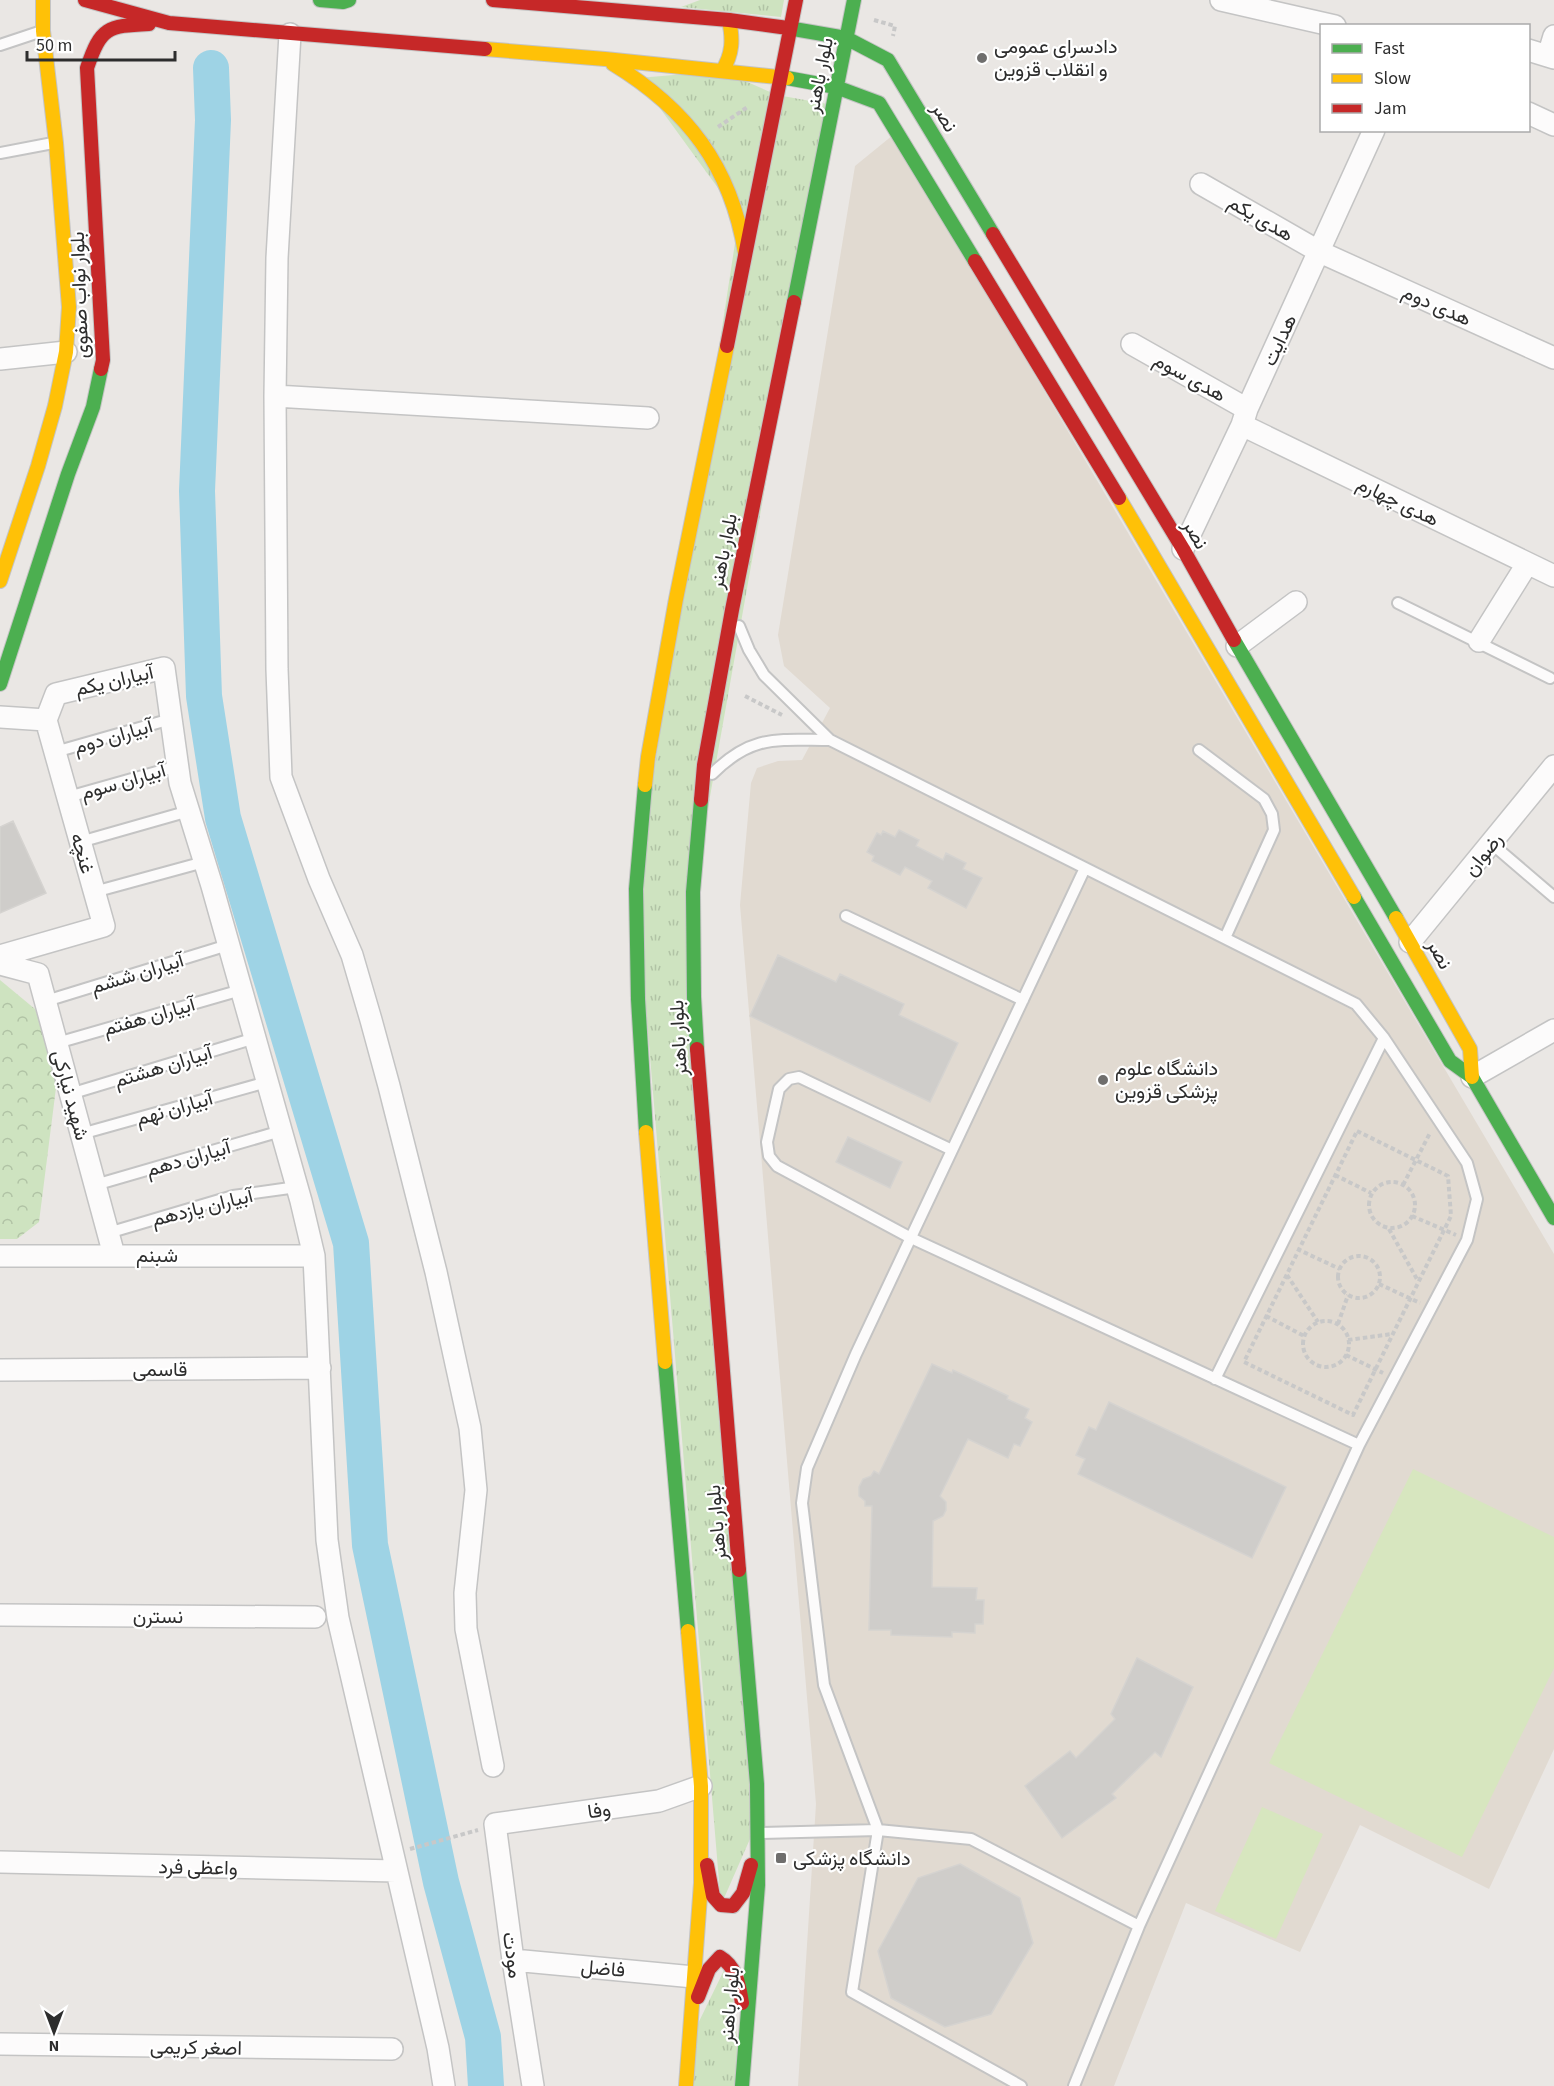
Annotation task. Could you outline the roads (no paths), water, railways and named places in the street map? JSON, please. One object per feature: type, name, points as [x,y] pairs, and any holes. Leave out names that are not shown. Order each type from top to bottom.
[{"type":"main road","name":"بلوار نواب صفوی","points":[[0,581],[6,546],[38,466],[55,406],[66,352],[69,307],[56,143],[43,31],[43,0]]},
{"type":"main road","points":[[85,0],[169,23]]},
{"type":"main road","points":[[320,0],[349,0]]},
{"type":"main road","name":"نصر","points":[[493,0],[729,20],[790,28],[846,38],[888,60],[1183,549],[1410,942],[1470,1049],[1472,1077]]},
{"type":"main road","points":[[638,12],[679,0]]},
{"type":"main road","name":"بلوار باهنر","points":[[686,2086],[701,1883],[701,1786],[645,1108],[638,999],[636,889],[648,757],[676,599],[796,0]]},
{"type":"main road","name":"بلوار باهنر","points":[[742,2086],[758,1885],[757,1784],[701,1104],[694,997],[693,892],[703,783],[732,610],[854,0]]},
{"type":"main road","points":[[171,7],[175,16],[190,25]]},
{"type":"main road","points":[[722,71],[731,60],[733,47],[733,34],[729,20]]},
{"type":"main road","name":"بلوار نواب صفوی","points":[[0,684],[68,474],[93,407],[103,360],[87,68],[98,38],[114,26],[169,23]]},
{"type":"main road","name":"نصر","points":[[169,23],[605,59],[780,77],[836,87],[879,103],[1165,574],[1450,1061],[1472,1077],[1554,1218]]},
{"type":"main road","points":[[47,57],[48,43],[52,41],[60,46]]},
{"type":"main road","points":[[605,59],[638,78],[658,93],[681,114],[700,139],[716,163],[730,193],[739,217],[745,252]]},
{"type":"main road","points":[[65,97],[71,160]]},
{"type":"main road","points":[[80,178],[95,206]]},
{"type":"main road","points":[[701,1825],[713,1896],[721,1905],[733,1906],[746,1889],[758,1828]]},
{"type":"main road","points":[[689,2042],[703,1981],[720,1957],[729,1960],[734,1971],[742,2008],[746,2047]]},
{"type":"street","points":[[1221,0],[1326,24]]},
{"type":"street","points":[[290,34],[277,258],[275,396],[277,669],[281,777],[319,879],[352,955],[389,1086],[433,1260],[471,1428],[476,1490],[465,1593],[466,1629],[493,1766]]},
{"type":"street","points":[[1543,55],[1554,36]]},
{"type":"street","points":[[1530,114],[1554,125]]},
{"type":"street","name":"هدایت","points":[[1183,549],[1373,132]]},
{"type":"street","name":"هدی یکم","points":[[1201,184],[1320,252]]},
{"type":"street","name":"هدی دوم","points":[[1320,252],[1554,358]]},
{"type":"street","name":"هدی سوم","points":[[1132,344],[1245,417]]},
{"type":"street","points":[[0,359],[66,352]]},
{"type":"street","points":[[275,396],[648,417]]},
{"type":"street","name":"هدی چهارم","points":[[1245,417],[1554,576]]},
{"type":"street","points":[[1479,641],[1527,564]]},
{"type":"street","points":[[1237,646],[1296,602]]},
{"type":"street","name":"آبیاران یکم","points":[[46,720],[56,694],[164,668],[171,719]]},
{"type":"street","points":[[0,717],[46,720]]},
{"type":"street","points":[[171,719],[180,783],[255,1038],[314,1256],[327,1540],[338,1618],[438,2048],[444,2086]]},
{"type":"street","name":"غنچه","points":[[0,956],[104,926],[46,720]]},
{"type":"street","name":"رضوان","points":[[1410,942],[1554,766]]},
{"type":"street","name":"شهید نیارکی","points":[[0,964],[38,974],[114,1255]]},
{"type":"street","points":[[1472,1077],[1554,1030]]},
{"type":"street","name":"شبنم","points":[[0,1256],[314,1256]]},
{"type":"street","name":"قاسمی","points":[[0,1370],[320,1368]]},
{"type":"street","name":"نسترن","points":[[0,1615],[315,1617]]},
{"type":"street","name":"وفا","points":[[495,1824],[659,1801],[701,1786]]},
{"type":"street","name":"مودت","points":[[495,1824],[533,2086]]},
{"type":"street","name":"واعظی فرد","points":[[0,1862],[396,1871]]},
{"type":"street","name":"فاضل","points":[[513,1960],[694,1977]]},
{"type":"street","name":"اصغر کریمی","points":[[0,2044],[392,2049]]},
{"type":"lane","points":[[0,45],[43,31]]},
{"type":"lane","points":[[0,153],[56,143]]},
{"type":"lane","points":[[1398,603],[1550,678]]},
{"type":"lane","points":[[732,610],[749,650],[764,675],[830,740],[1356,1004],[1384,1038],[1467,1163],[1477,1199],[1467,1239],[1359,1445],[1139,1926],[1074,2086]]},
{"type":"lane","name":"آبیاران دوم","points":[[55,752],[171,719]]},
{"type":"lane","points":[[703,783],[732,756],[759,742],[830,740]]},
{"type":"lane","points":[[1199,750],[1264,799],[1272,814],[1274,830],[1225,938]]},
{"type":"lane","name":"آبیاران سوم","points":[[68,797],[178,766]]},
{"type":"lane","points":[[80,842],[189,811]]},
{"type":"lane","points":[[1492,844],[1554,897]]},
{"type":"lane","points":[[94,892],[204,862]]},
{"type":"lane","points":[[1021,2086],[852,1992],[878,1830],[824,1685],[802,1503],[807,1468],[856,1354],[1085,868]]},
{"type":"lane","points":[[846,916],[1023,1000]]},
{"type":"lane","name":"آبیاران ششم","points":[[46,1001],[228,945]]},
{"type":"lane","name":"آبیاران هفتم","points":[[57,1043],[241,990]]},
{"type":"lane","name":"آبیاران هشتم","points":[[70,1094],[255,1038]]},
{"type":"lane","points":[[1215,1379],[1384,1038]]},
{"type":"lane","points":[[952,1150],[799,1077],[789,1079],[779,1089],[767,1142],[769,1156],[777,1166],[911,1238],[1359,1445]]},
{"type":"lane","name":"آبیاران نهم","points":[[81,1134],[267,1082]]},
{"type":"lane","name":"آبیاران دهم","points":[[95,1185],[281,1131]]},
{"type":"lane","name":"آبیاران یازدهم","points":[[108,1233],[233,1196],[297,1187]]},
{"type":"lane","points":[[758,1828],[878,1830],[971,1839],[1139,1926]]},
{"type":"waterway","points":[[211,68],[213,120],[197,491],[204,696],[223,818],[351,1243],[370,1545],[441,1882],[483,2037],[486,2086]]},
{"type":"place","name":"دادسرای عمومی و انقلاب قزوین","points":[[982,58]]},
{"type":"place","name":"دانشگاه علوم پزشکی قزوین","points":[[1103,1080]]},
{"type":"place","name":"دانشگاه پزشکی","points":[[781,1858]]}]
